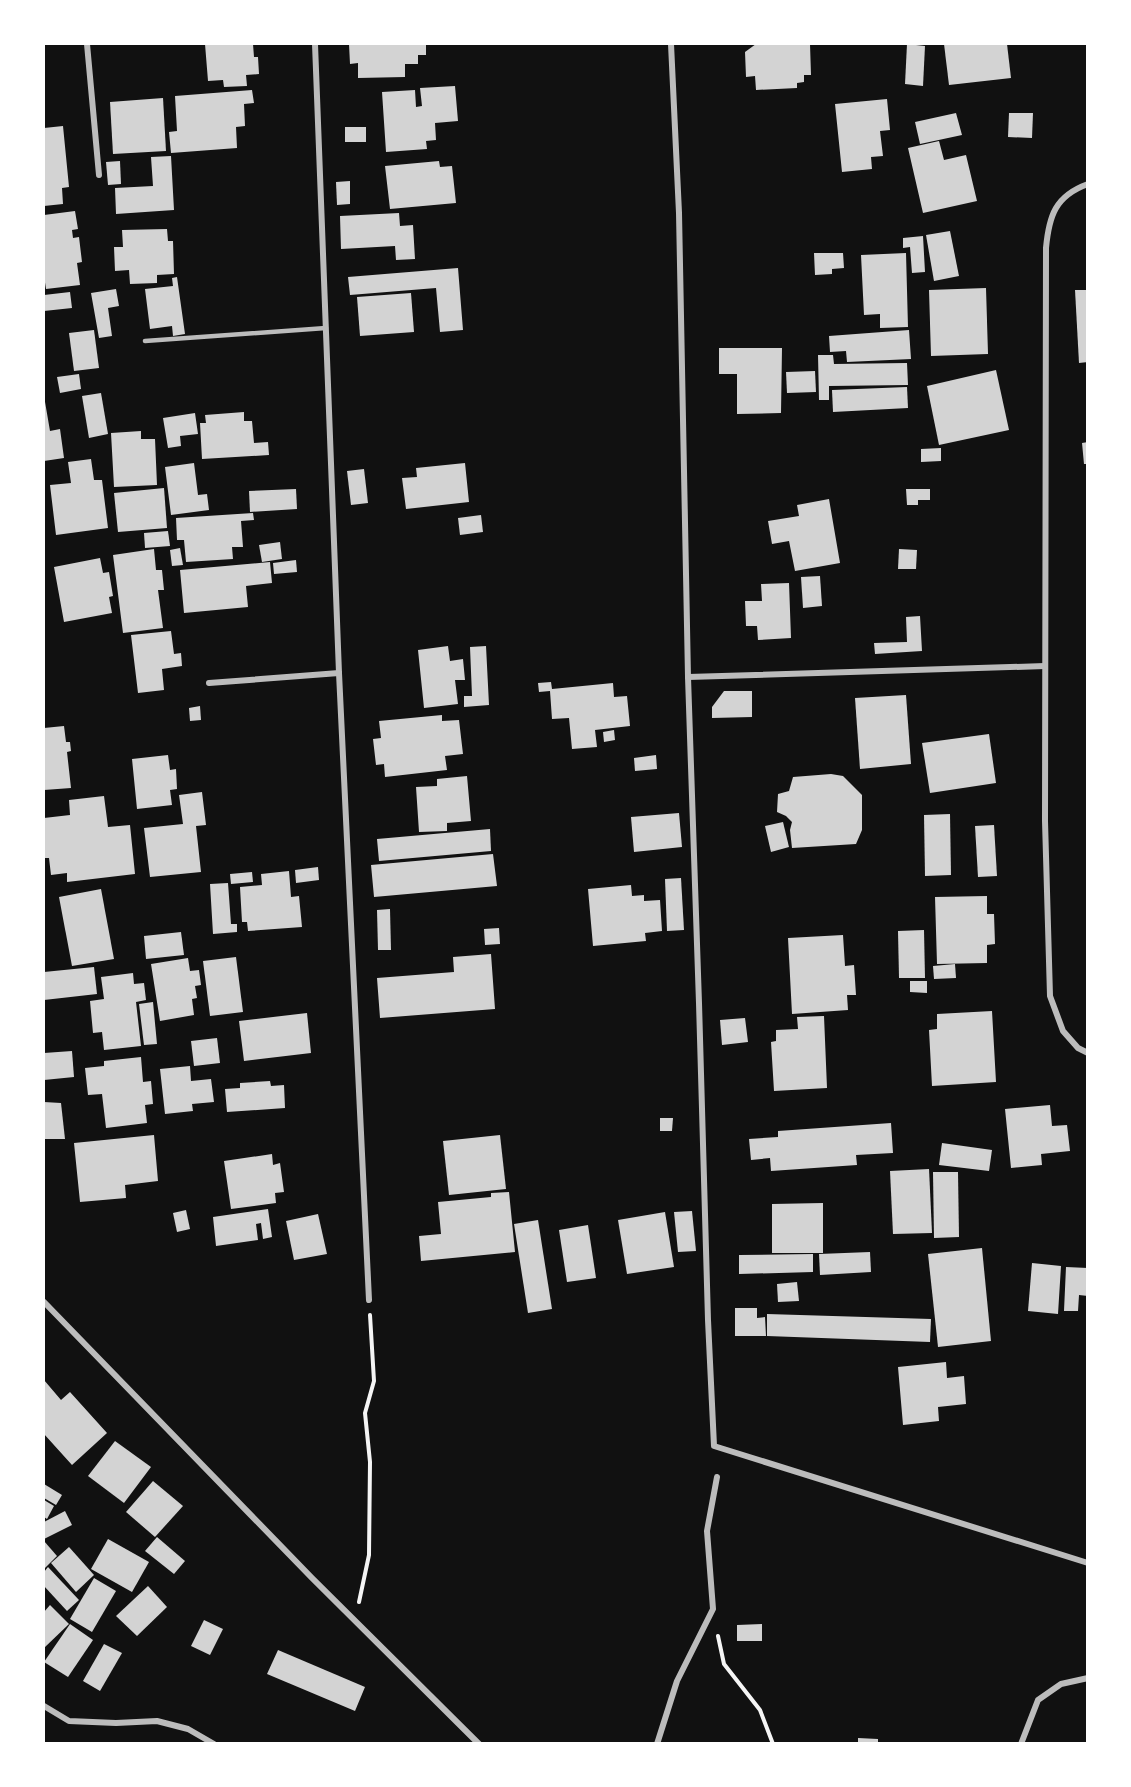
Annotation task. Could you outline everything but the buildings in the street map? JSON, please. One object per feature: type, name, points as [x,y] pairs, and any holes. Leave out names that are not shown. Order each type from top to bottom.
[{"type":"street","points":[[87,44],[99,175]]},
{"type":"street","points":[[315,44],[339,674],[369,1300]]},
{"type":"street","points":[[671,44],[679,213],[688,677],[714,1446],[1088,1563]]},
{"type":"street","points":[[1088,184],[1076,188],[1058,202],[1048,224],[1046,249],[1045,666],[1045,821],[1050,996],[1063,1030],[1078,1048],[1088,1053]]},
{"type":"street","points":[[688,677],[1045,666]]},
{"type":"street","points":[[209,683],[339,674]]},
{"type":"street","points":[[44,1302],[354,1620],[478,1743]]},
{"type":"street","points":[[657,1743],[677,1681],[713,1609],[707,1531],[717,1477]]},
{"type":"street","points":[[1022,1743],[1038,1700],[1061,1684],[1088,1678]]},
{"type":"street","points":[[44,1706],[69,1721],[116,1723],[157,1721],[188,1730],[214,1743]]},
{"type":"lane","points":[[145,341],[326,328]]},
{"type":"path","points":[[354,1620],[369,1555],[370,1462],[365,1413],[374,1382],[369,1300]]},
{"type":"path","points":[[713,1609],[724,1664],[760,1710],[773,1743]]}]
